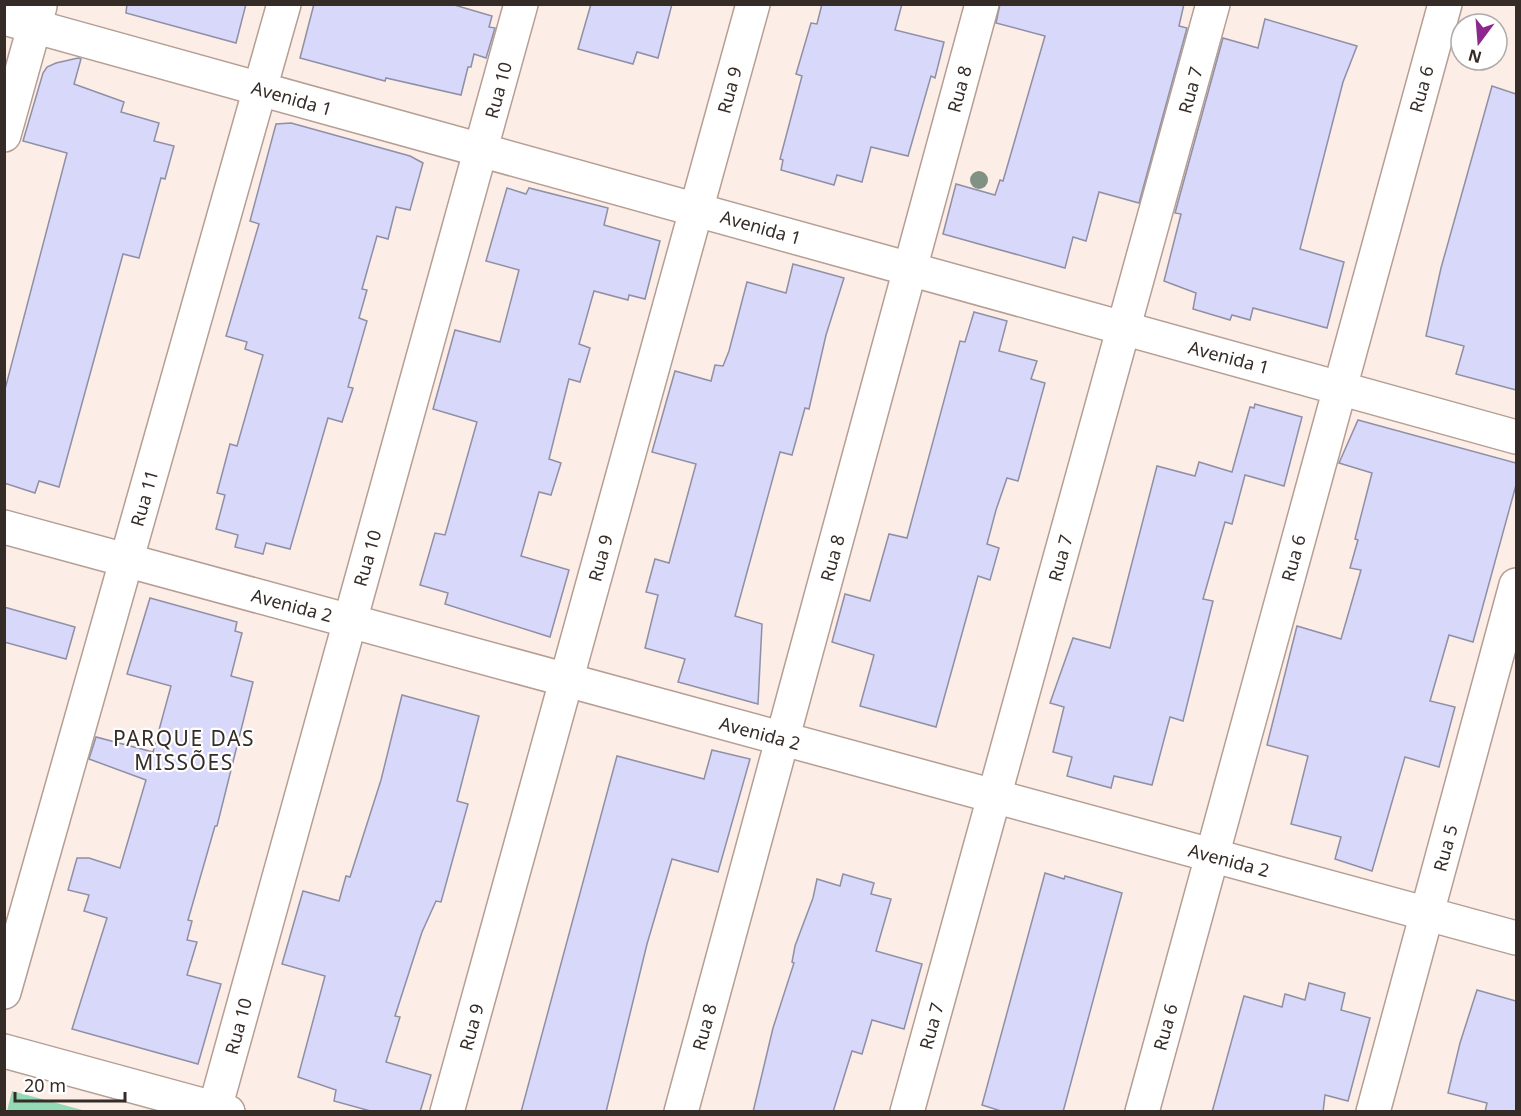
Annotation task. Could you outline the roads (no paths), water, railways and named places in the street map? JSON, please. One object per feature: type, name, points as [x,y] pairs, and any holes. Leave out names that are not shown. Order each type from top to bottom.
[{"type":"street","name":"Rua 11","points":[[4,992],[284,4]]},
{"type":"street","name":"Rua 10","points":[[219,1110],[349,621],[482,151],[521,4]]},
{"type":"street","name":"Rua 9","points":[[447,1112],[753,4]]},
{"type":"street","name":"Rua 8","points":[[681,1112],[982,4]]},
{"type":"street","name":"Rua 7","points":[[907,1112],[1213,4]]},
{"type":"street","name":"Rua 6","points":[[1142,1112],[1444,4]]},
{"type":"street","name":"Avenida 1","points":[[26,16],[260,89],[1516,437]]},
{"type":"street","points":[[4,135],[26,16]]},
{"type":"street","name":"Avenida 2","points":[[4,527],[1516,938]]},
{"type":"street","name":"Rua 5","points":[[1373,1112],[1516,585]]},
{"type":"street","points":[[4,1050],[219,1110]]},
{"type":"district","name":"PARQUE DAS MISSÕES","points":[[184,750]]}]
